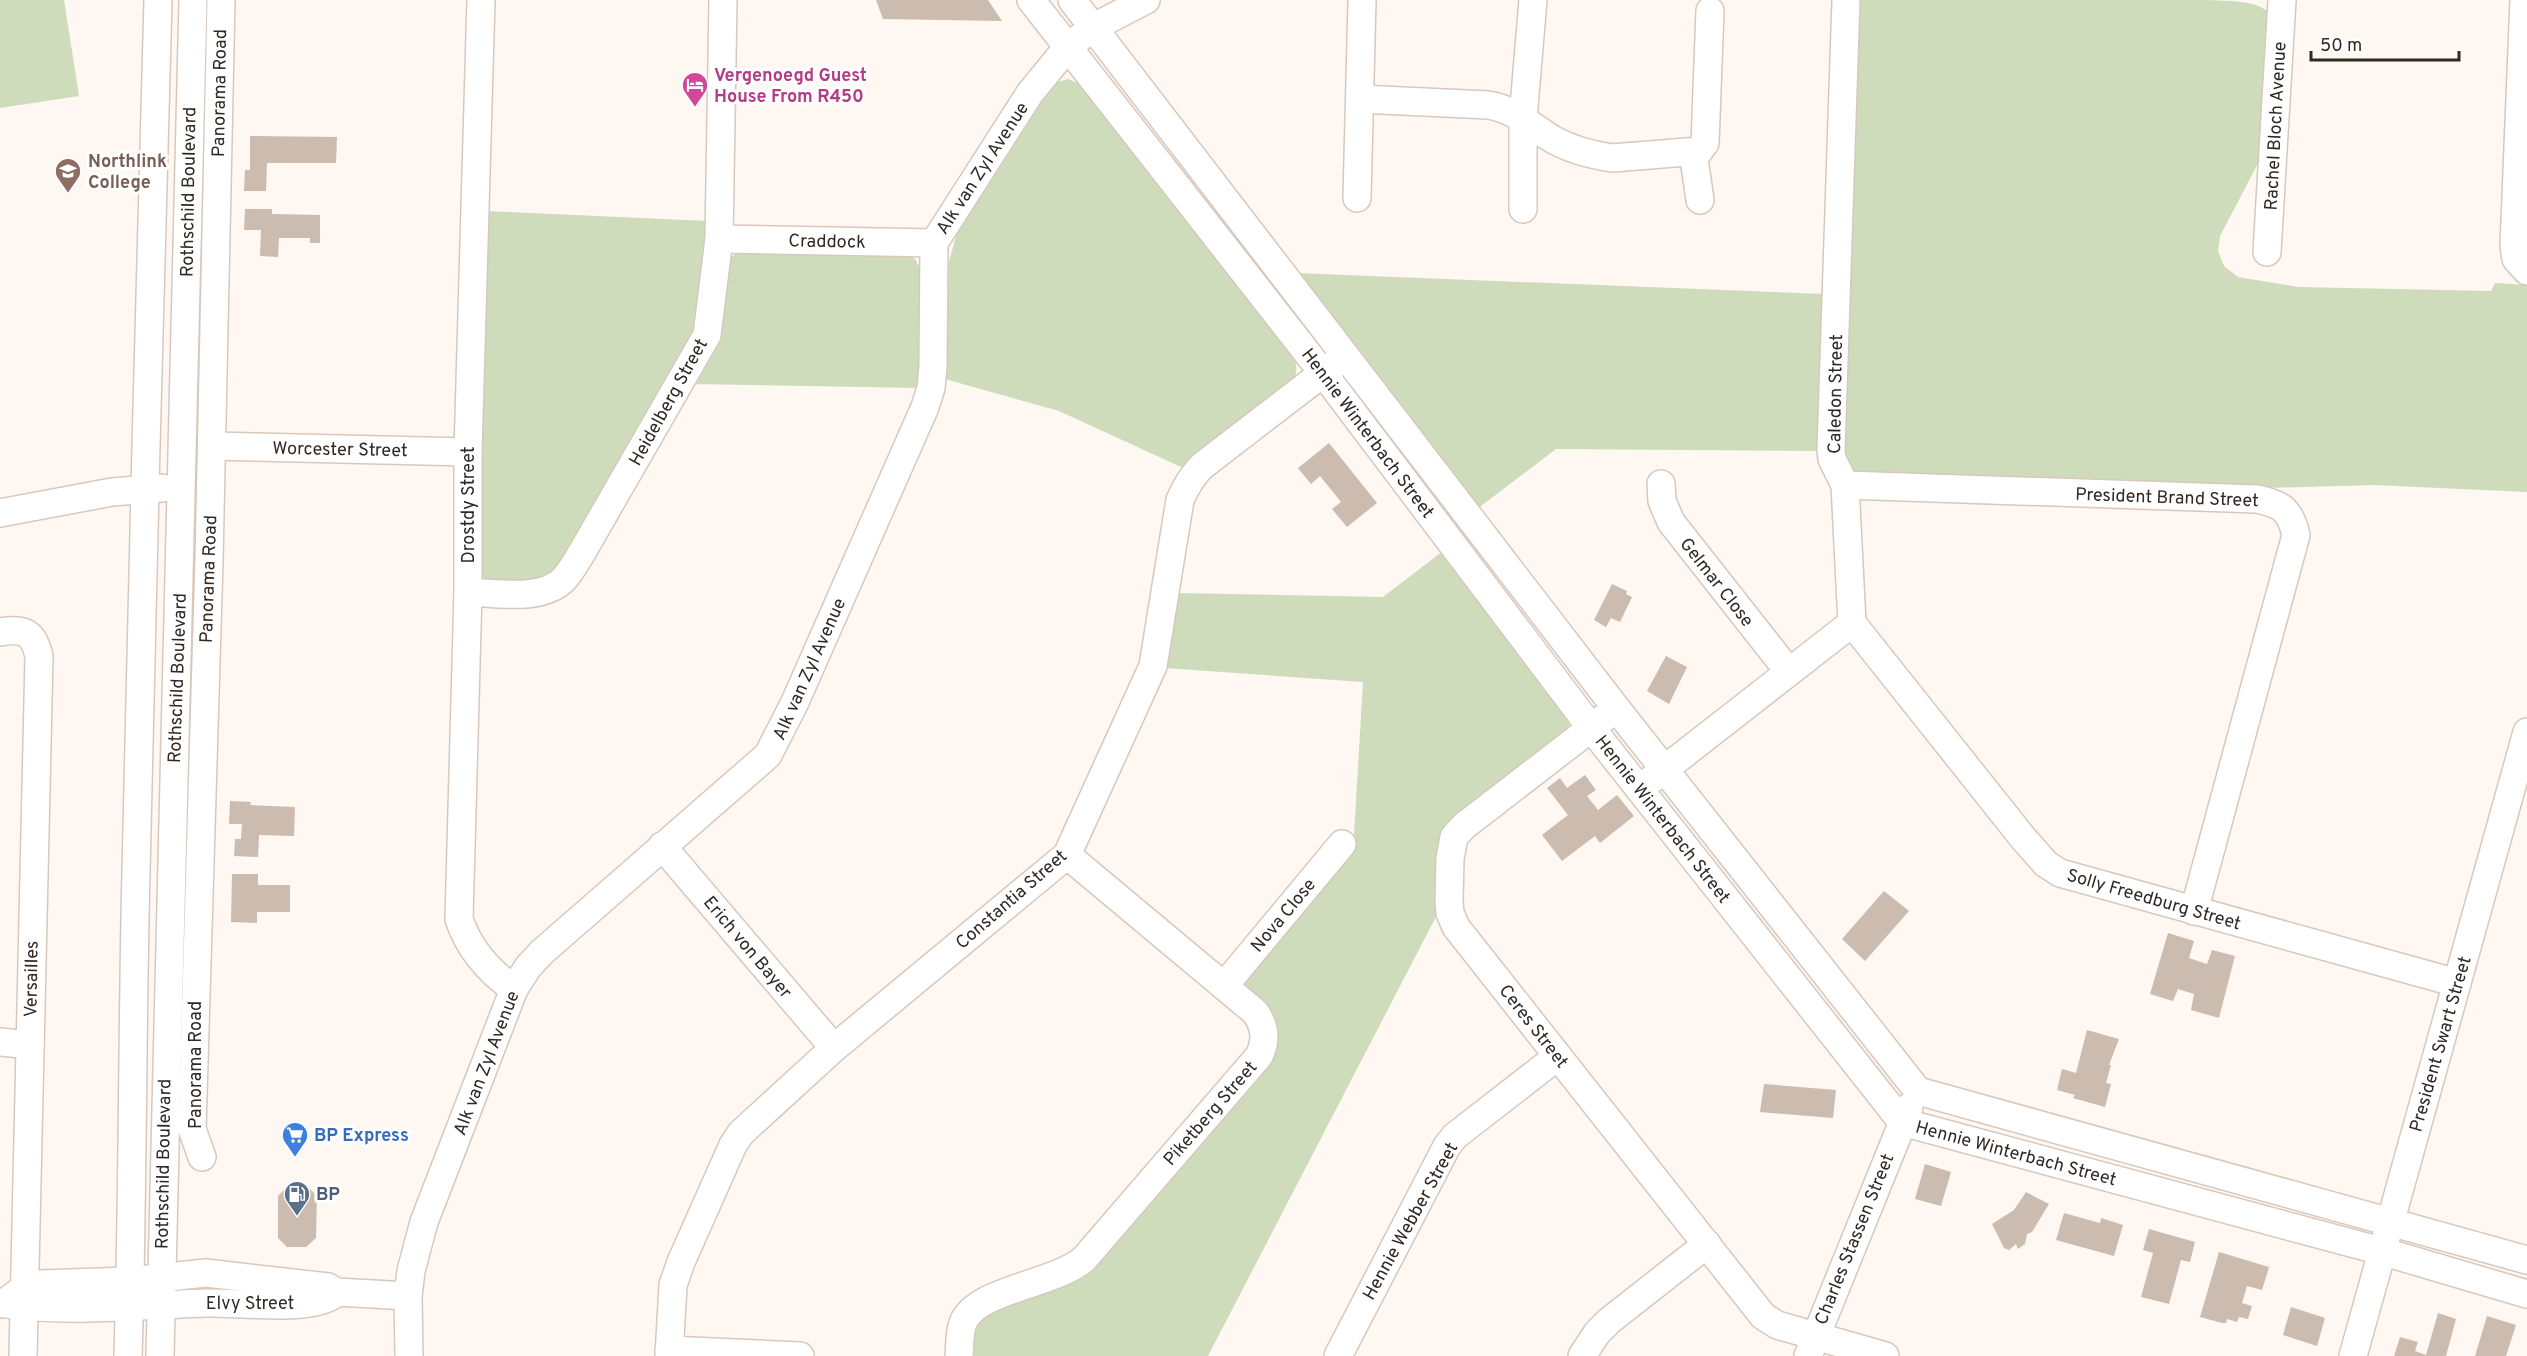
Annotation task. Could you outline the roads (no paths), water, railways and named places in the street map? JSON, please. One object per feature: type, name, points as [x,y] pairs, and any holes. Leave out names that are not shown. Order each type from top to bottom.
[{"type":"street","name":"Rothschild Boulevard","points":[[128,1356],[143,489],[158,0]]},
{"type":"street","name":"Rothschild Boulevard","points":[[160,1356],[193,0]]},
{"type":"street","name":"Panorama Road","points":[[202,1157],[192,1129],[212,446],[221,0]]},
{"type":"street","name":"Drostdy Street","points":[[481,0],[468,452],[468,592],[459,919],[463,931],[480,960],[497,977],[514,989]]},
{"type":"street","name":"Heidelberg Street","points":[[468,592],[527,594],[548,590],[564,579],[581,554],[707,335],[719,239],[723,0]]},
{"type":"street","name":"Hennie Winterbach Street","points":[[1031,0],[1323,373],[1592,729],[1902,1122],[2381,1251],[2527,1294]]},
{"type":"street","name":"Hennie Winterbach Street","points":[[1072,0],[1616,708],[1918,1091],[2390,1220],[2527,1260]]},
{"type":"street","name":"Alk van Zyl Avenue","points":[[410,1356],[408,1296],[411,1271],[424,1222],[514,989],[528,967],[542,952],[768,755],[795,702],[925,407],[931,388],[934,243],[1030,93],[1067,48],[1092,27],[1146,0]]},
{"type":"street","points":[[1357,198],[1362,0]]},
{"type":"street","points":[[1523,209],[1523,119],[1533,0]]},
{"type":"street","name":"Caledon Street","points":[[1846,0],[1831,450],[1832,459],[1845,485],[1852,623]]},
{"type":"street","name":"Rachel Bloch Avenue","points":[[2267,252],[2282,0]]},
{"type":"street","points":[[2525,0],[2514,246],[2516,259],[2527,271]]},
{"type":"street","points":[[1360,99],[1488,105],[1506,108],[1554,140],[1601,157],[1700,151],[1705,143],[1710,12]]},
{"type":"street","points":[[1693,152],[1700,200]]},
{"type":"street","name":"Craddock","points":[[719,239],[934,243]]},
{"type":"street","name":"Constantia Street","points":[[669,1353],[673,1285],[733,1145],[741,1133],[834,1048],[1067,855],[1153,666],[1180,500],[1192,476],[1346,356]]},
{"type":"street","name":"Worcester Street","points":[[212,446],[468,452]]},
{"type":"street","name":"Gelmar Close","points":[[1661,484],[1662,501],[1671,522],[1789,672]]},
{"type":"street","name":"President Brand Street","points":[[1845,485],[2257,499],[2276,503],[2289,514],[2296,535],[2194,911]]},
{"type":"street","points":[[0,513],[143,489],[181,488]]},
{"type":"street","points":[[1640,790],[1665,768],[1852,623]]},
{"type":"street","name":"Solly Freedburg Street","points":[[1852,623],[2046,864],[2071,878],[2457,983]]},
{"type":"street","name":"Versailles","points":[[0,632],[12,630],[28,634],[34,639],[39,657],[30,1045],[13,1301],[23,1356]]},
{"type":"street","name":"Ceres Street","points":[[1616,708],[1592,729],[1464,826],[1454,837],[1451,847],[1450,913],[1456,927],[1763,1316],[1811,1346],[1885,1356]]},
{"type":"street","name":"President Swart Street","points":[[2353,1356],[2527,732]]},
{"type":"street","name":"Nova Close","points":[[1224,986],[1342,844]]},
{"type":"street","name":"Erich von Bayer","points":[[662,846],[834,1048]]},
{"type":"street","name":"Piketberg Street","points":[[959,1356],[962,1325],[971,1311],[992,1298],[1068,1271],[1084,1259],[1259,1056],[1265,1038],[1261,1019],[1251,1008],[1067,855]]},
{"type":"street","points":[[0,1042],[30,1045]]},
{"type":"street","name":"Hennie Webber Street","points":[[1338,1356],[1447,1146],[1455,1136],[1558,1056]]},
{"type":"street","name":"Charles Stassen Street","points":[[1811,1346],[1902,1122],[1918,1091]]},
{"type":"street","points":[[1582,1356],[1597,1333],[1609,1321],[1707,1244]]},
{"type":"street","name":"Elvy Street","points":[[129,1294],[161,1276],[206,1273],[328,1287],[336,1292],[408,1296]]},
{"type":"street","points":[[13,1301],[40,1284],[129,1294]]},
{"type":"street","name":"Elvy Street","points":[[129,1294],[161,1305],[316,1302],[336,1292]]},
{"type":"street","points":[[669,1353],[800,1356]]},
{"type":"place","name":"Vergenoegd Guest House From R450","points":[[695,108]]},
{"type":"place","name":"Northlink College","points":[[68,194]]},
{"type":"place","name":"BP Express","points":[[295,1158]]},
{"type":"place","name":"BP","points":[[297,1217]]}]
